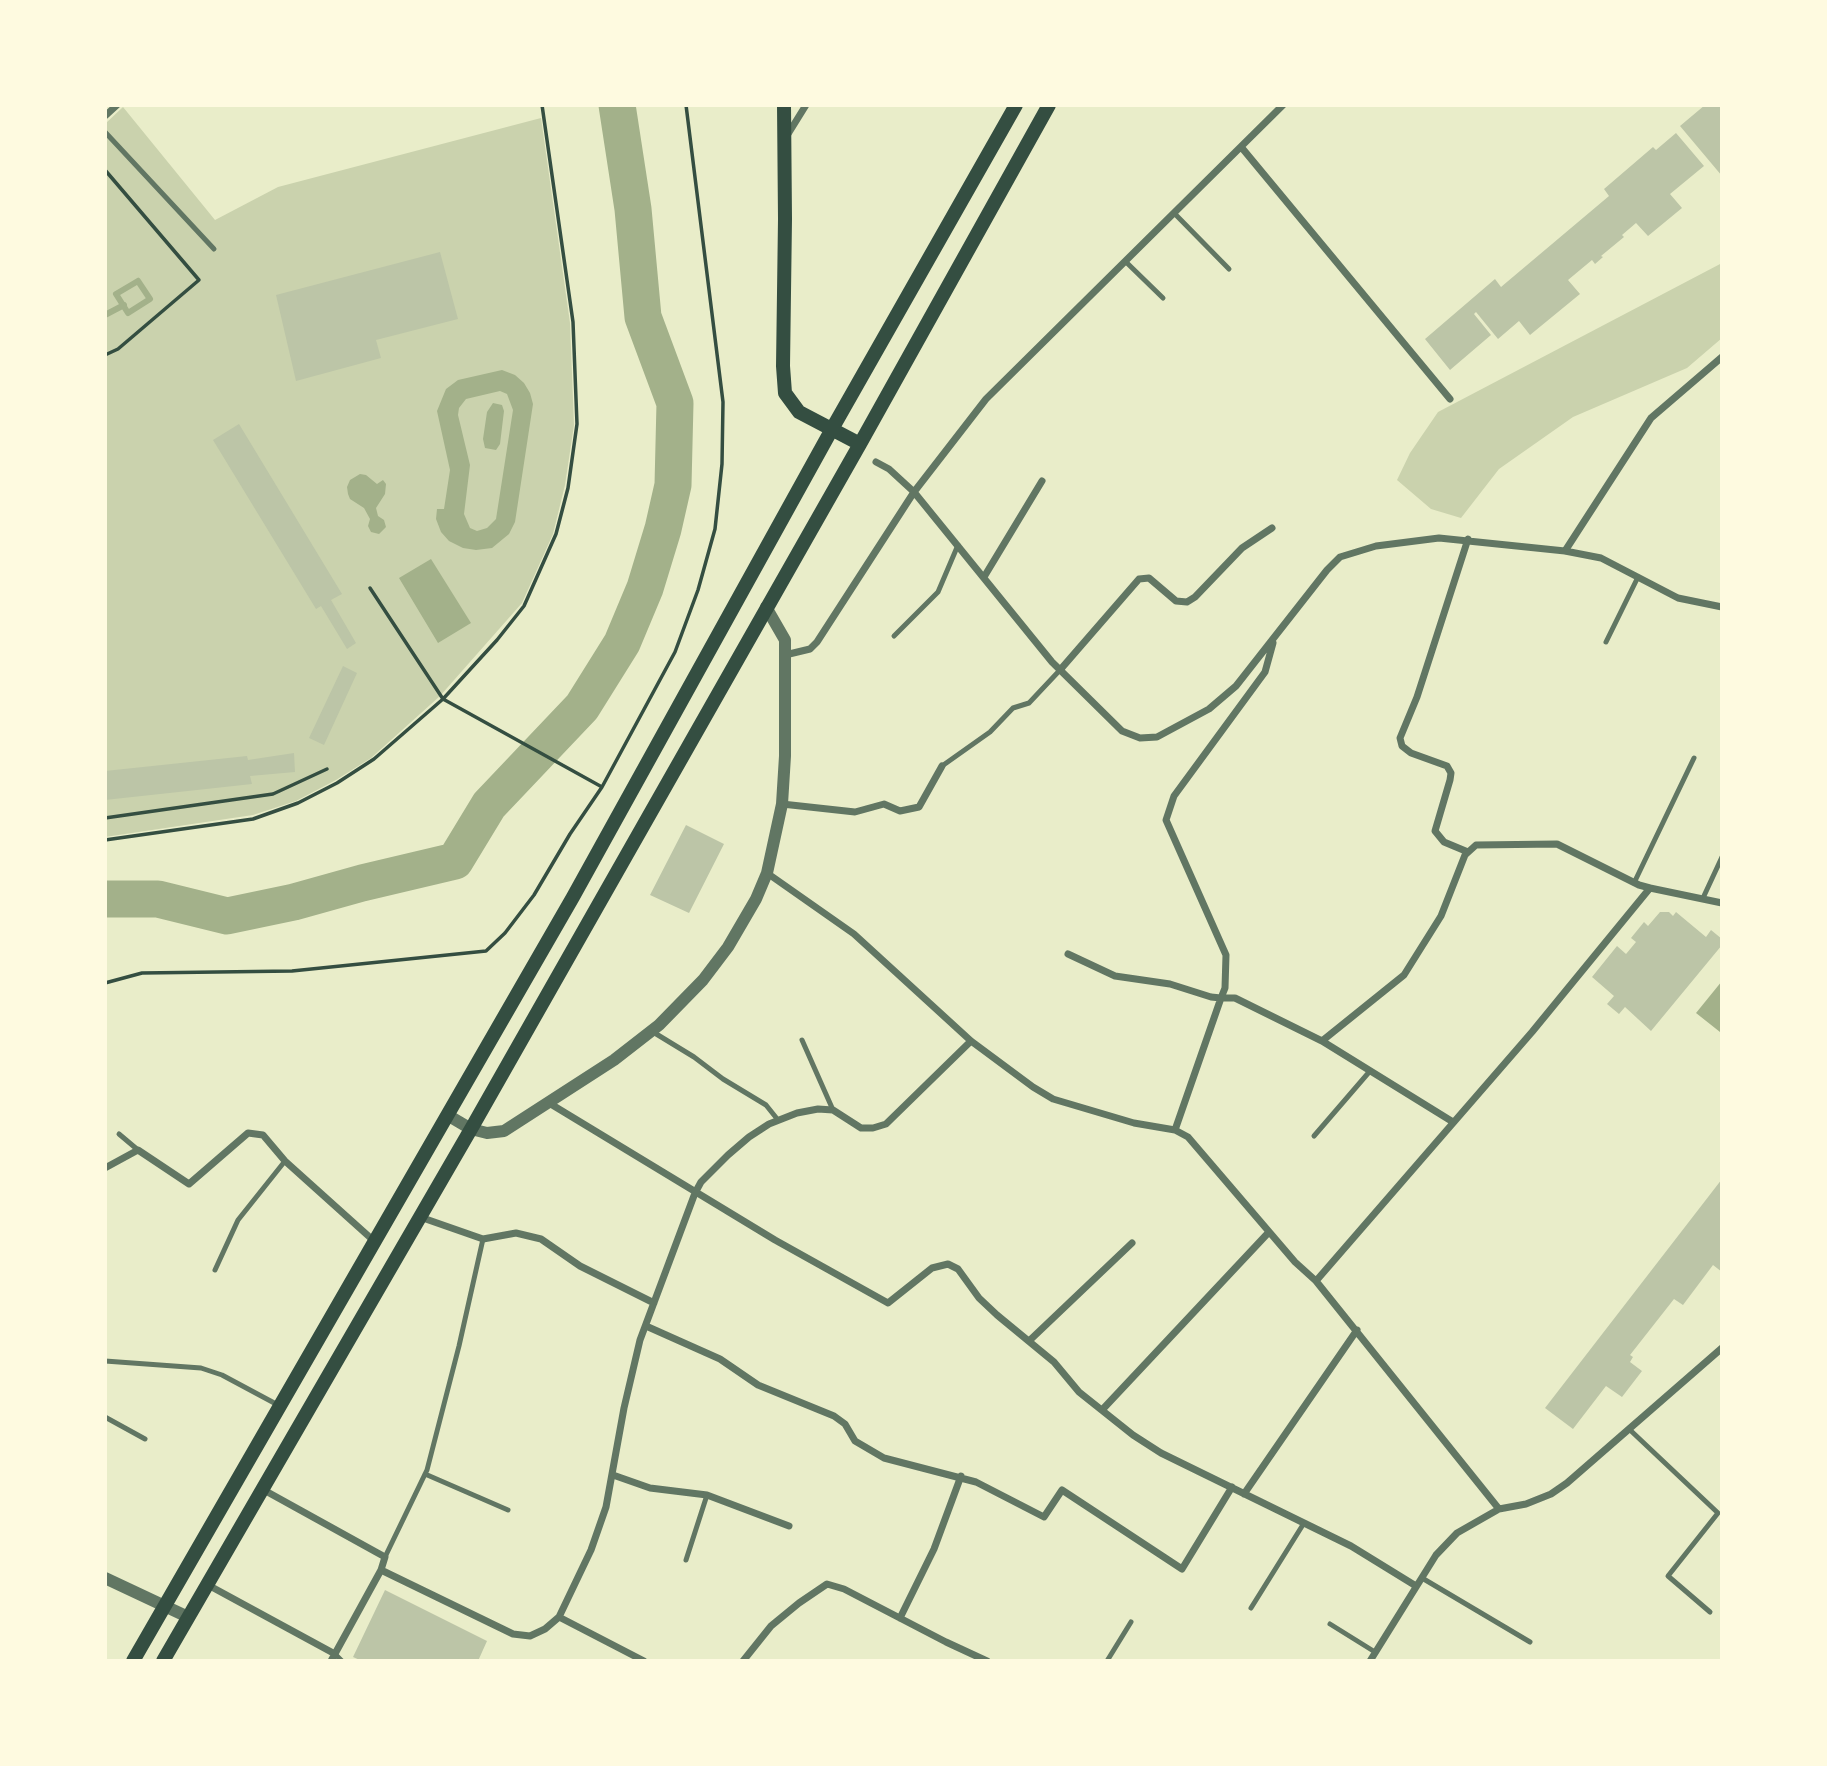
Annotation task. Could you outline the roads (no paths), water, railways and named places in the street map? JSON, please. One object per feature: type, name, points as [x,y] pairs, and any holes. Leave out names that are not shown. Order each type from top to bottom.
[{"type":"main road","points":[[784,105],[785,393],[799,412],[860,444]]},
{"type":"main road","points":[[133,1661],[449,1116],[1016,105]]},
{"type":"main road","points":[[163,1661],[471,1129],[1049,105]]},
{"type":"street","points":[[105,116],[117,105]]},
{"type":"street","points":[[785,138],[806,105]]},
{"type":"street","points":[[785,655],[810,649],[817,642],[914,492],[986,399],[1283,105]]},
{"type":"street","points":[[1242,148],[1450,399]]},
{"type":"street","points":[[1564,551],[1651,418],[1722,357]]},
{"type":"street","points":[[876,461],[914,492],[1060,670],[1122,731],[1140,738],[1157,737],[1218,702],[1236,686],[1340,557],[1376,546],[1439,538],[1564,551],[1601,558],[1678,598],[1722,607]]},
{"type":"street","points":[[984,577],[1042,481]]},
{"type":"street","points":[[1060,670],[1139,579],[1149,578],[1176,601],[1187,601],[1195,597],[1242,548],[1272,528]]},
{"type":"street","points":[[1468,539],[1420,686],[1400,738],[1402,746],[1411,753],[1447,766],[1451,773],[1450,780],[1435,831],[1444,842],[1468,852]]},
{"type":"street","points":[[449,1116],[471,1129],[487,1133],[504,1131],[614,1060],[652,1031],[703,980],[728,947],[756,899],[767,873],[782,804],[785,756],[785,640],[766,607]]},
{"type":"street","points":[[1175,1129],[1225,988],[1226,955],[1166,820],[1174,796],[1265,671],[1274,639]]},
{"type":"street","points":[[782,804],[855,812],[884,804],[900,811],[919,807],[942,766]]},
{"type":"street","points":[[1322,1041],[1404,975],[1441,916],[1465,855],[1476,845],[1557,844],[1634,883],[1722,903]]},
{"type":"street","points":[[767,873],[854,934],[971,1041],[1033,1087],[1053,1099],[1134,1123],[1175,1129],[1188,1137],[1357,1330],[1499,1509]]},
{"type":"street","points":[[1316,1281],[1532,1032],[1650,888]]},
{"type":"street","points":[[1068,954],[1115,976],[1170,984],[1211,997],[1234,998],[1322,1041],[1453,1122]]},
{"type":"street","points":[[381,1570],[513,1634],[530,1636],[545,1629],[559,1617],[591,1550],[606,1507],[624,1408],[646,1326],[701,1182],[728,1155],[769,1124],[778,1121],[818,1109],[833,1110],[861,1128],[886,1124],[971,1041]]},
{"type":"street","points":[[549,1103],[695,1193],[888,1303],[932,1268],[948,1264],[958,1269],[979,1298],[1054,1362],[1079,1392],[1161,1453],[1350,1546],[1416,1586]]},
{"type":"street","points":[[105,1168],[138,1150],[189,1184],[248,1133],[263,1135],[285,1161],[374,1242]]},
{"type":"street","points":[[420,1217],[483,1239],[516,1233],[541,1239],[580,1266],[654,1303]]},
{"type":"street","points":[[1102,1410],[1269,1232]]},
{"type":"street","points":[[1029,1341],[1132,1243]]},
{"type":"street","points":[[646,1326],[720,1359],[758,1385],[834,1416],[845,1424],[855,1441],[884,1458],[961,1476],[1044,1517],[1062,1490],[1182,1569],[1232,1488]]},
{"type":"street","points":[[1244,1494],[1357,1330]]},
{"type":"street","points":[[1370,1661],[1436,1555],[1457,1534],[1499,1509],[1526,1504],[1550,1494],[1722,1348]]},
{"type":"street","points":[[612,1475],[650,1488],[706,1495],[789,1526]]},
{"type":"street","points":[[901,1618],[934,1549],[961,1476]]},
{"type":"street","points":[[208,1585],[333,1657],[381,1570],[385,1556],[262,1489]]},
{"type":"street","points":[[105,1578],[188,1616]]},
{"type":"street","points":[[743,1661],[771,1626],[799,1602],[827,1584],[844,1588],[987,1661]]},
{"type":"street","points":[[559,1617],[644,1661]]},
{"type":"lane","points":[[105,132],[214,249]]},
{"type":"lane","points":[[1175,214],[1229,268]]},
{"type":"lane","points":[[1126,262],[1163,298]]},
{"type":"lane","points":[[894,636],[939,592],[958,545]]},
{"type":"lane","points":[[1606,642],[1638,577]]},
{"type":"lane","points":[[942,766],[990,732],[1013,708],[1029,704],[1060,670]]},
{"type":"lane","points":[[1634,883],[1694,758]]},
{"type":"lane","points":[[1703,898],[1722,857]]},
{"type":"lane","points":[[652,1031],[766,1105],[778,1121]]},
{"type":"lane","points":[[803,1040],[833,1110]]},
{"type":"lane","points":[[1314,1136],[1370,1071]]},
{"type":"lane","points":[[120,1134],[138,1150]]},
{"type":"lane","points":[[215,1270],[238,1220],[285,1161]]},
{"type":"lane","points":[[385,1556],[425,1474],[459,1346],[483,1239]]},
{"type":"lane","points":[[105,1361],[201,1368],[222,1375],[280,1406]]},
{"type":"lane","points":[[105,1417],[145,1439]]},
{"type":"lane","points":[[1629,1429],[1718,1513],[1668,1576],[1710,1612]]},
{"type":"lane","points":[[425,1474],[508,1510]]},
{"type":"lane","points":[[686,1560],[706,1495]]},
{"type":"lane","points":[[1251,1608],[1304,1523]]},
{"type":"lane","points":[[1422,1578],[1530,1642]]},
{"type":"lane","points":[[1107,1661],[1131,1622]]},
{"type":"lane","points":[[1330,1623],[1376,1652]]},
{"type":"lane","points":[[333,1657],[342,1661]]},
{"type":"waterway","points":[[105,899],[158,899],[227,916],[294,902],[455,861],[489,805],[582,707],[622,643],[645,588],[673,485],[675,403],[643,317],[633,209],[617,105]]},
{"type":"waterway","points":[[138,281],[150,299],[128,313],[116,294],[138,281]]},
{"type":"waterway","points":[[105,315],[124,305]]}]
